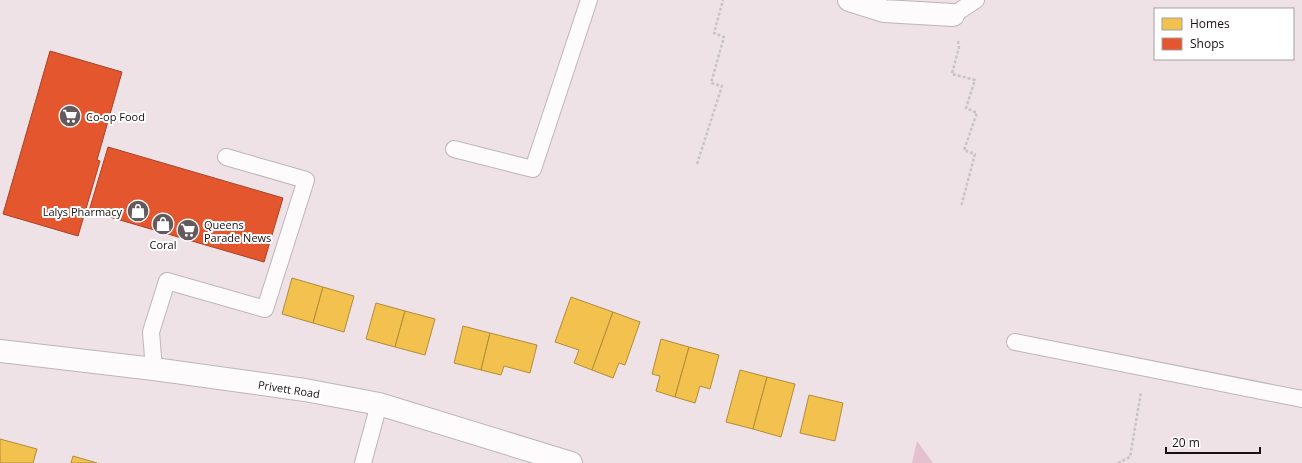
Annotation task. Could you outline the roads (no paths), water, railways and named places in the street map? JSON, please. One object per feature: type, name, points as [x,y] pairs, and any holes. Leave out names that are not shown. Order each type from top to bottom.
[{"type":"main road","points":[[849,0],[884,11],[953,15]]},
{"type":"main road","name":"Privett Road","points":[[0,351],[154,369],[305,390],[379,404],[571,463]]},
{"type":"lane","points":[[454,149],[533,169],[589,0]]},
{"type":"lane","points":[[953,15],[976,0]]},
{"type":"lane","points":[[154,369],[151,332],[167,281],[266,308],[306,180],[226,157]]},
{"type":"lane","points":[[1015,342],[1302,399]]},
{"type":"lane","points":[[363,463],[379,404]]},
{"type":"place","name":"Co-op Food","points":[[70,116]]},
{"type":"place","name":"Lalys Pharmacy","points":[[138,211]]},
{"type":"place","name":"Coral","points":[[163,224]]},
{"type":"place","name":"Queens Parade News","points":[[188,230]]}]
